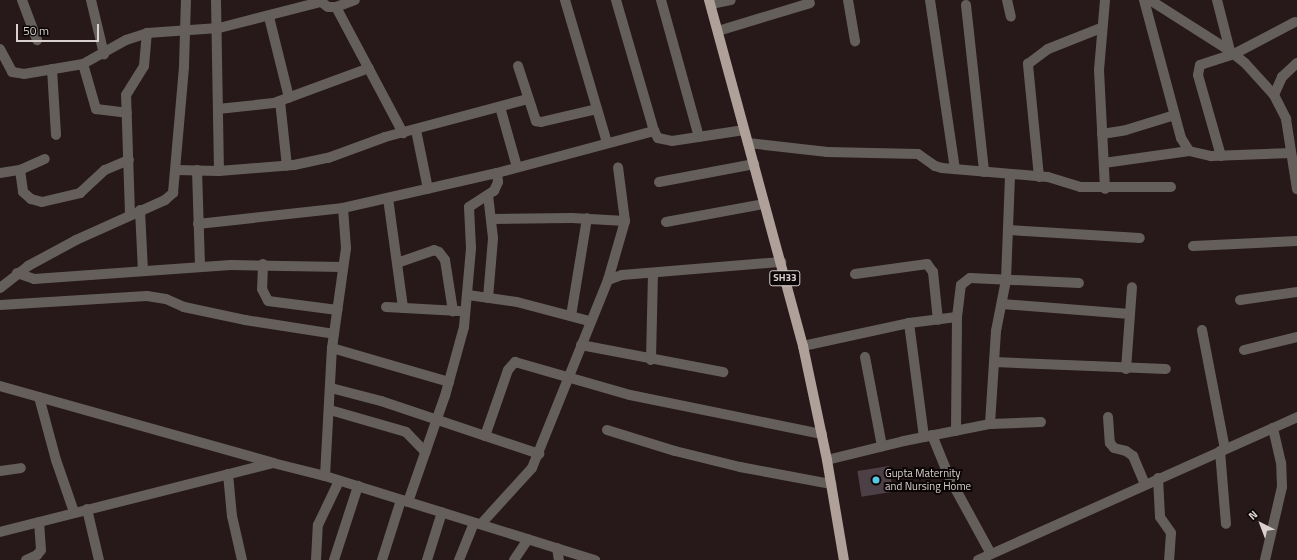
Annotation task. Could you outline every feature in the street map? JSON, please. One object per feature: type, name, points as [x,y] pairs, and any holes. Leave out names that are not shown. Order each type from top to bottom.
[{"type":"main road","name":"SH33","points":[[710,2],[803,346],[827,460],[844,560]]},
{"type":"street","points":[[22,0],[37,40]]},
{"type":"street","points":[[91,0],[104,54]]},
{"type":"street","points":[[0,288],[18,273],[76,240],[171,196],[176,170],[186,32],[186,0]]},
{"type":"street","points":[[216,0],[215,28],[219,171]]},
{"type":"street","points":[[0,49],[9,66],[18,74],[83,64],[104,54],[126,40],[147,33],[186,32],[215,28],[269,16],[319,1],[328,7],[336,7],[355,0]]},
{"type":"street","points":[[565,0],[607,143]]},
{"type":"street","points":[[616,0],[654,131],[664,140],[699,137],[744,130]]},
{"type":"street","points":[[661,0],[699,137]]},
{"type":"street","points":[[710,2],[731,0]]},
{"type":"street","points":[[848,0],[855,41]]},
{"type":"street","points":[[930,0],[955,169]]},
{"type":"street","points":[[1007,0],[1011,17]]},
{"type":"street","points":[[1105,0],[1101,28],[1099,70],[1105,189]]},
{"type":"street","points":[[1144,0],[1184,147],[1189,151]]},
{"type":"street","points":[[1150,0],[1232,53],[1274,94],[1286,119],[1291,153],[1295,164],[1297,189]]},
{"type":"street","points":[[1217,0],[1232,53]]},
{"type":"street","points":[[718,31],[810,3]]},
{"type":"street","points":[[966,5],[984,172]]},
{"type":"street","points":[[336,7],[403,133]]},
{"type":"street","points":[[269,16],[284,99],[287,166]]},
{"type":"street","points":[[1221,156],[1198,69],[1207,62],[1232,53],[1295,22]]},
{"type":"street","points":[[1039,177],[1028,64],[1048,49],[1101,28]]},
{"type":"street","points":[[143,271],[129,160],[126,95],[144,66],[147,33]]},
{"type":"street","points":[[1274,94],[1282,77],[1297,63]]},
{"type":"street","points":[[83,64],[96,109],[127,114]]},
{"type":"street","points":[[518,66],[534,117],[541,122],[598,109]]},
{"type":"street","points":[[218,109],[284,99],[369,68]]},
{"type":"street","points":[[52,69],[56,135]]},
{"type":"street","points":[[176,170],[219,171],[287,166],[328,158],[403,133],[528,99]]},
{"type":"street","points":[[500,107],[518,167]]},
{"type":"street","points":[[1102,134],[1126,130],[1175,115]]},
{"type":"street","points":[[416,130],[428,189]]},
{"type":"street","points":[[198,224],[343,208],[496,173],[654,131]]},
{"type":"street","points":[[748,143],[827,152],[918,154],[935,166],[1039,177],[1080,187],[1105,189],[1171,187]]},
{"type":"street","points":[[1104,163],[1189,151],[1221,156],[1291,153]]},
{"type":"street","points":[[0,173],[20,170],[45,159]]},
{"type":"street","points":[[20,170],[23,192],[31,199],[42,202],[80,193],[105,170],[129,160]]},
{"type":"street","points":[[659,182],[754,164]]},
{"type":"street","points":[[459,560],[478,524],[524,479],[539,454],[570,375],[589,321],[608,280],[625,221],[618,167]]},
{"type":"street","points":[[197,170],[200,267]]},
{"type":"street","points":[[382,560],[425,452],[436,420],[449,382],[467,312],[471,248],[469,207],[498,186],[496,173]]},
{"type":"street","points":[[990,424],[996,331],[1006,280],[1010,174]]},
{"type":"street","points":[[488,194],[492,219],[488,298]]},
{"type":"street","points":[[388,198],[403,308]]},
{"type":"street","points":[[666,222],[764,204]]},
{"type":"street","points":[[325,476],[330,410],[332,348],[346,239],[343,208]]},
{"type":"street","points":[[492,219],[587,218],[625,221]]},
{"type":"street","points":[[571,316],[587,218]]},
{"type":"street","points":[[1008,230],[1140,238]]},
{"type":"street","points":[[1193,246],[1297,240]]},
{"type":"street","points":[[397,263],[434,250],[439,252],[445,260],[453,311]]},
{"type":"street","points":[[608,280],[622,275],[781,262]]},
{"type":"street","points":[[18,273],[34,279],[263,264],[343,266]]},
{"type":"street","points":[[263,264],[262,290],[268,301],[337,310]]},
{"type":"street","points":[[855,274],[927,264],[933,272],[938,320]]},
{"type":"street","points":[[651,360],[653,273]]},
{"type":"street","points":[[956,431],[957,317],[959,288],[970,278],[1080,283]]},
{"type":"street","points":[[1126,369],[1132,287]]},
{"type":"street","points":[[1240,300],[1297,292]]},
{"type":"street","points":[[468,295],[517,302],[589,321]]},
{"type":"street","points":[[0,305],[103,297],[153,297],[184,308],[245,320],[334,334]]},
{"type":"street","points":[[1002,304],[1130,314]]},
{"type":"street","points":[[386,307],[467,312]]},
{"type":"street","points":[[803,346],[909,323],[957,317]]},
{"type":"street","points":[[909,323],[928,436],[991,554]]},
{"type":"street","points":[[1202,330],[1223,450],[1226,524]]},
{"type":"street","points":[[1244,350],[1297,337]]},
{"type":"street","points":[[581,345],[651,360],[723,372]]},
{"type":"street","points":[[332,348],[449,382]]},
{"type":"street","points":[[865,357],[882,446]]},
{"type":"street","points":[[485,436],[508,370],[515,362],[570,375],[630,395],[822,434]]},
{"type":"street","points":[[994,362],[1062,363],[1126,369],[1166,369]]},
{"type":"street","points":[[0,386],[273,463],[339,480],[595,560]]},
{"type":"street","points":[[331,388],[381,401],[539,454]]},
{"type":"street","points":[[39,397],[56,460],[74,512]]},
{"type":"street","points":[[330,410],[406,432],[425,452]]},
{"type":"street","points":[[1108,417],[1110,443],[1114,448],[1126,451],[1133,456],[1145,484]]},
{"type":"street","points":[[978,560],[1297,417]]},
{"type":"street","points":[[827,460],[882,446],[990,424],[1041,422]]},
{"type":"street","points":[[1265,560],[1282,487],[1281,463],[1273,428]]},
{"type":"street","points":[[607,430],[675,451],[733,465],[831,484]]},
{"type":"street","points":[[0,532],[74,512],[273,463]]},
{"type":"street","points":[[0,472],[21,468]]},
{"type":"street","points":[[228,474],[232,516],[242,560]]},
{"type":"street","points":[[1158,478],[1160,517],[1171,533],[1169,560]]},
{"type":"street","points":[[316,560],[318,525],[339,480]]},
{"type":"street","points":[[334,560],[358,486]]},
{"type":"street","points":[[87,509],[99,560]]},
{"type":"street","points":[[426,560],[442,512]]},
{"type":"street","points":[[26,560],[37,555],[40,550],[39,522]]},
{"type":"street","points":[[514,560],[528,539]]},
{"type":"street","points":[[557,548],[559,560]]},
{"type":"building","points":[[889,466],[893,492],[861,497],[857,471]]},
{"type":"place","name":"Gupta Maternity and Nursing Home","points":[[876,480]]}]
